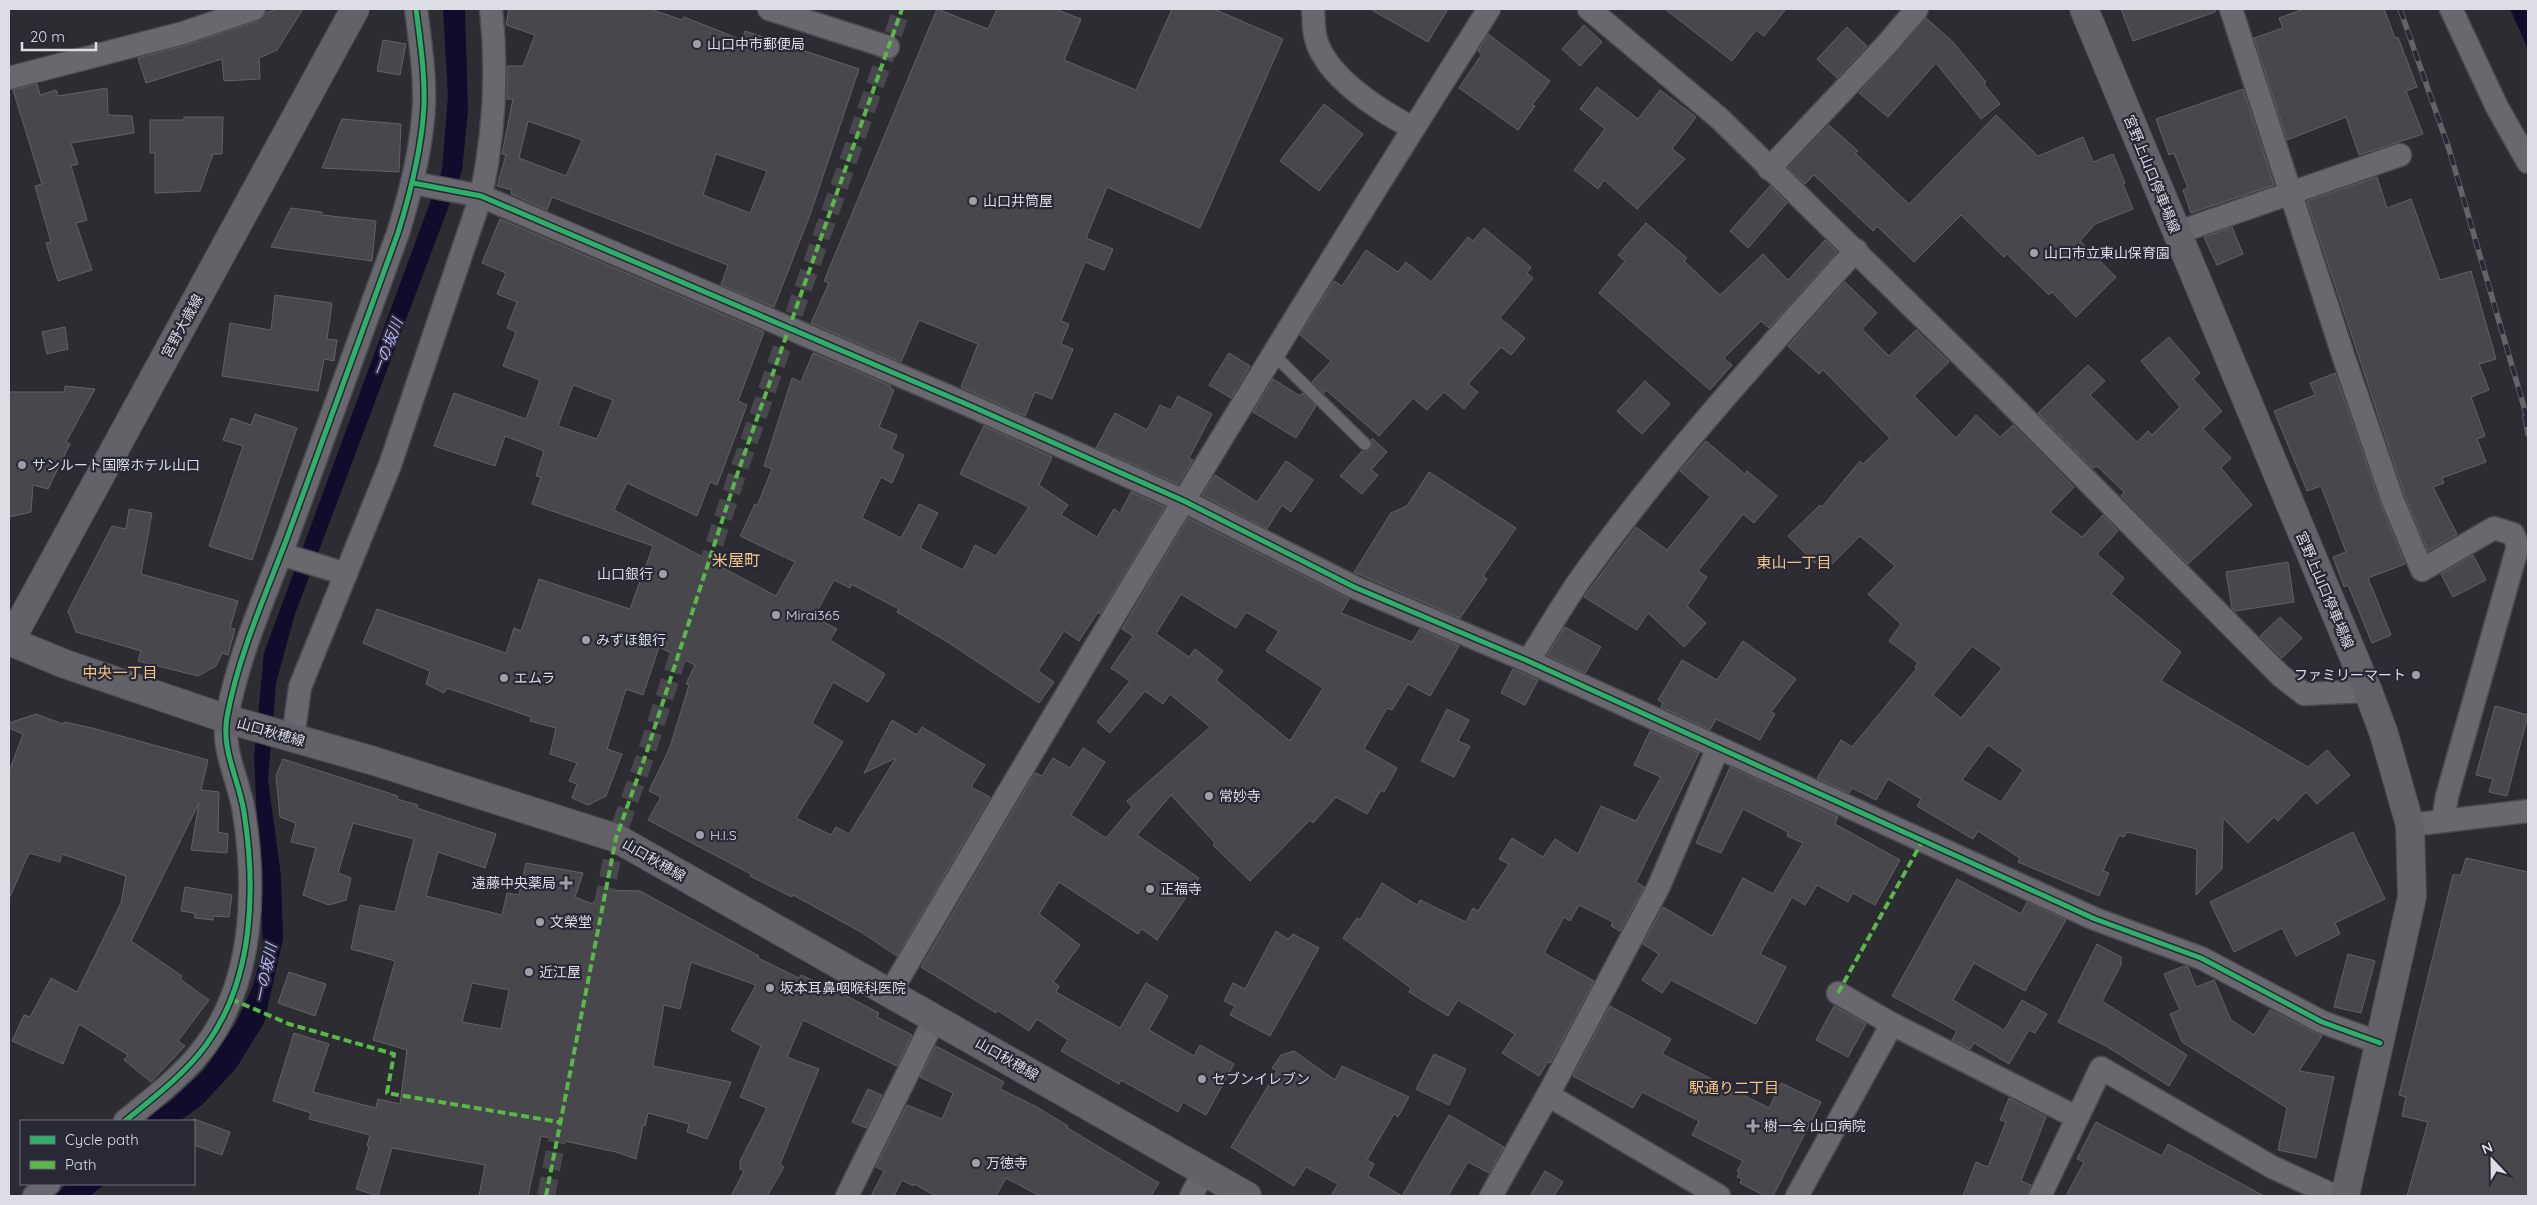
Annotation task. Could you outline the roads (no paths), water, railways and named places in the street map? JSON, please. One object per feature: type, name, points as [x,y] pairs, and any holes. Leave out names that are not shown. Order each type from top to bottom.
[{"type":"main road","name":"宮野大歳線","points":[[9,642],[355,9]]},
{"type":"main road","name":"宮野上山口停車場線","points":[[2084,9],[2368,692],[2384,734],[2410,825],[2412,897],[2345,1196]]},
{"type":"main road","name":"山口秋穂線","points":[[9,642],[64,664],[227,719],[374,761],[616,838],[1247,1196]]},
{"type":"street","points":[[9,78],[183,33],[254,9]]},
{"type":"street","points":[[126,1120],[180,1075],[206,1044],[231,999],[248,939],[250,868],[244,810],[228,755],[227,719],[247,646],[287,556],[413,183],[424,104],[421,48],[416,9]]},
{"type":"street","points":[[293,738],[300,687],[336,571],[390,465],[490,151],[494,100],[491,9]]},
{"type":"street","points":[[769,9],[888,47]]},
{"type":"street","points":[[1313,9],[1316,40],[1334,72],[1364,96],[1413,128]]},
{"type":"street","points":[[890,993],[1051,718],[1273,354],[1489,9]]},
{"type":"street","points":[[1589,9],[1719,118],[1769,169],[1856,250],[2281,676],[2304,694],[2368,692]]},
{"type":"street","points":[[1769,169],[1888,44],[1916,9]]},
{"type":"street","points":[[2231,9],[2393,501],[2422,570],[2494,528],[2513,534],[2518,546],[2450,787],[2443,821]]},
{"type":"street","points":[[2451,9],[2497,107],[2528,162]]},
{"type":"street","points":[[2176,233],[2400,155]]},
{"type":"street","points":[[413,183],[475,196],[971,406],[1184,501],[1354,587],[1528,661],[2095,919],[2202,958],[2322,1022],[2380,1043]]},
{"type":"street","points":[[1528,661],[1579,582],[1676,456],[1776,339],[1856,250]]},
{"type":"street","points":[[287,556],[336,571]]},
{"type":"street","points":[[1491,1196],[1548,1095],[1659,886],[1718,748]]},
{"type":"street","points":[[2410,825],[2528,811]]},
{"type":"street","points":[[1838,993],[1892,1024],[2076,1117]]},
{"type":"street","points":[[847,1196],[935,1018]]},
{"type":"street","points":[[1797,1196],[1892,1024]]},
{"type":"street","points":[[2040,1196],[2101,1068],[2272,1168],[2335,1196]]},
{"type":"street","points":[[1548,1095],[1719,1196]]},
{"type":"street","points":[[1192,1196],[1204,1172]]},
{"type":"street","points":[[34,1196],[48,1185]]},
{"type":"lane","points":[[1273,354],[1365,444]]},
{"type":"water","name":"一の坂川","points":[[443,9],[465,9],[468,110],[462,171],[295,614],[276,683],[268,780],[281,876],[283,939],[264,1023],[237,1067],[203,1104],[181,1120],[143,1120],[171,1101],[204,1070],[236,1023],[253,986],[263,947],[254,756],[264,653],[442,170],[448,96]]},
{"type":"water","points":[[2510,9],[2528,9],[2528,49]]},
{"type":"water","points":[[66,1185],[104,1185],[90,1196],[53,1196]]},
{"type":"tunnel","points":[[546,1196],[616,838],[645,757],[737,475],[902,9]]},
{"type":"railway","points":[[2400,9],[2449,149],[2528,421]]},
{"type":"railway","points":[[2525,416],[2528,434]]},
{"type":"place","name":"山口中市郵便局","points":[[697,44]]},
{"type":"place","name":"山口井筒屋","points":[[973,201]]},
{"type":"place","name":"山口市立東山保育園","points":[[2034,253]]},
{"type":"place","name":"サンルート国際ホテル山口","points":[[22,465]]},
{"type":"place","name":"山口銀行","points":[[663,574]]},
{"type":"place","name":"Mirai365","points":[[776,615]]},
{"type":"place","name":"みずほ銀行","points":[[586,640]]},
{"type":"place","name":"ファミリーマート","points":[[2416,675]]},
{"type":"place","name":"エムラ","points":[[504,678]]},
{"type":"place","name":"常妙寺","points":[[1209,796]]},
{"type":"place","name":"H.I.S","points":[[700,835]]},
{"type":"place","name":"遠藤中央薬局","points":[[566,883]]},
{"type":"place","name":"正福寺","points":[[1150,889]]},
{"type":"place","name":"文榮堂","points":[[540,922]]},
{"type":"place","name":"近江屋","points":[[529,972]]},
{"type":"place","name":"坂本耳鼻咽喉科医院","points":[[770,988]]},
{"type":"place","name":"セブンイレブン","points":[[1202,1079]]},
{"type":"place","name":"樹一会 山口病院","points":[[1753,1126]]},
{"type":"place","name":"万徳寺","points":[[976,1163]]},
{"type":"district","name":"米屋町","points":[[736,560]]},
{"type":"district","name":"東山一丁目","points":[[1794,562]]},
{"type":"district","name":"中央一丁目","points":[[120,672]]},
{"type":"district","name":"駅通り二丁目","points":[[1734,1087]]}]
